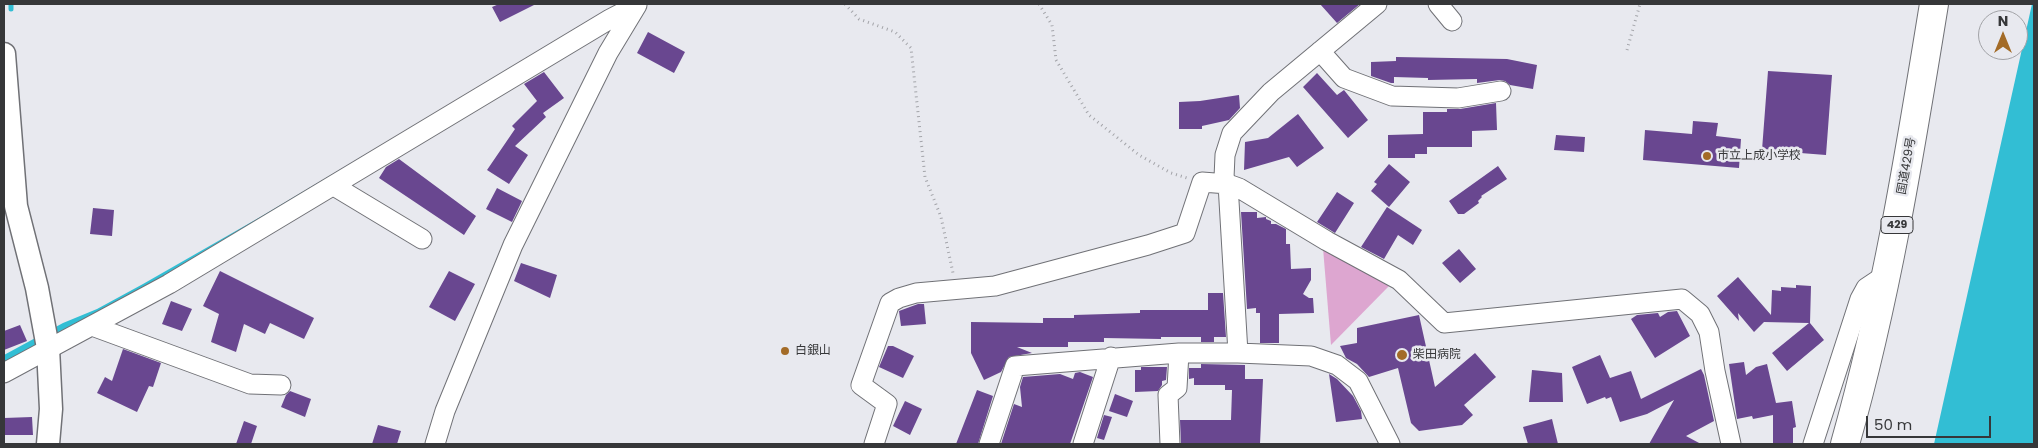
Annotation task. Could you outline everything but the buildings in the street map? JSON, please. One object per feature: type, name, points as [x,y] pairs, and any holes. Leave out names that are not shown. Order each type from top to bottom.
[{"type":"highway","name":"国道429号","points":[[1845,444],[1857,402],[1887,274],[1903,194],[1934,4]]},
{"type":"street","points":[[1238,353],[1228,184],[1224,178],[1225,155],[1232,133],[1271,92],[1377,4]]},
{"type":"street","points":[[1438,4],[1452,21]]},
{"type":"street","points":[[4,373],[169,284],[610,19],[630,5]]},
{"type":"street","points":[[435,444],[445,411],[513,245],[608,54],[630,5]]},
{"type":"street","points":[[1320,51],[1344,78],[1392,96],[1458,98],[1501,91]]},
{"type":"street","points":[[4,54],[16,206],[37,288],[48,348],[51,409],[48,444]]},
{"type":"street","points":[[874,444],[887,404],[861,385],[890,303],[916,293],[994,286],[1148,245],[1185,233],[1202,182],[1228,184],[1247,192],[1327,241],[1399,280],[1444,323],[1682,299],[1700,314],[1709,332],[1715,371],[1731,444]]},
{"type":"street","points":[[334,186],[422,239]]},
{"type":"street","points":[[1813,444],[1860,300],[1866,288],[1887,274]]},
{"type":"street","points":[[92,326],[250,384],[281,385]]},
{"type":"street","points":[[1170,444],[1168,395],[1177,388],[1180,353]]},
{"type":"street","points":[[989,444],[1015,366],[1111,357],[1180,353],[1238,353],[1311,356],[1337,365],[1358,381],[1390,444]]},
{"type":"street","points":[[1083,444],[1111,357]]},
{"type":"path","points":[[845,4],[848,10],[863,21],[895,32],[911,48],[925,177],[941,217],[955,290]]},
{"type":"path","points":[[1039,4],[1052,25],[1056,60],[1089,115],[1139,155],[1170,173],[1202,182]]},
{"type":"path","points":[[1627,50],[1640,4]]},
{"type":"shaded area","points":[[1323,248],[1389,286],[1331,345]]},
{"type":"water","points":[[2032,4],[2034,4],[2034,444],[1934,444],[2020,60],[2028,60],[2028,22]]},
{"type":"water","points":[[607,11],[215,249],[4,363],[4,355],[63,323],[97,309],[143,284],[262,216]]},
{"type":"waterway","points":[[11,4],[11,9]]},
{"type":"place","name":"市立上成小学校","points":[[1707,156]]},
{"type":"place","name":"白銀山","points":[[785,351]]},
{"type":"place","name":"柴田病院","points":[[1402,355]]}]
